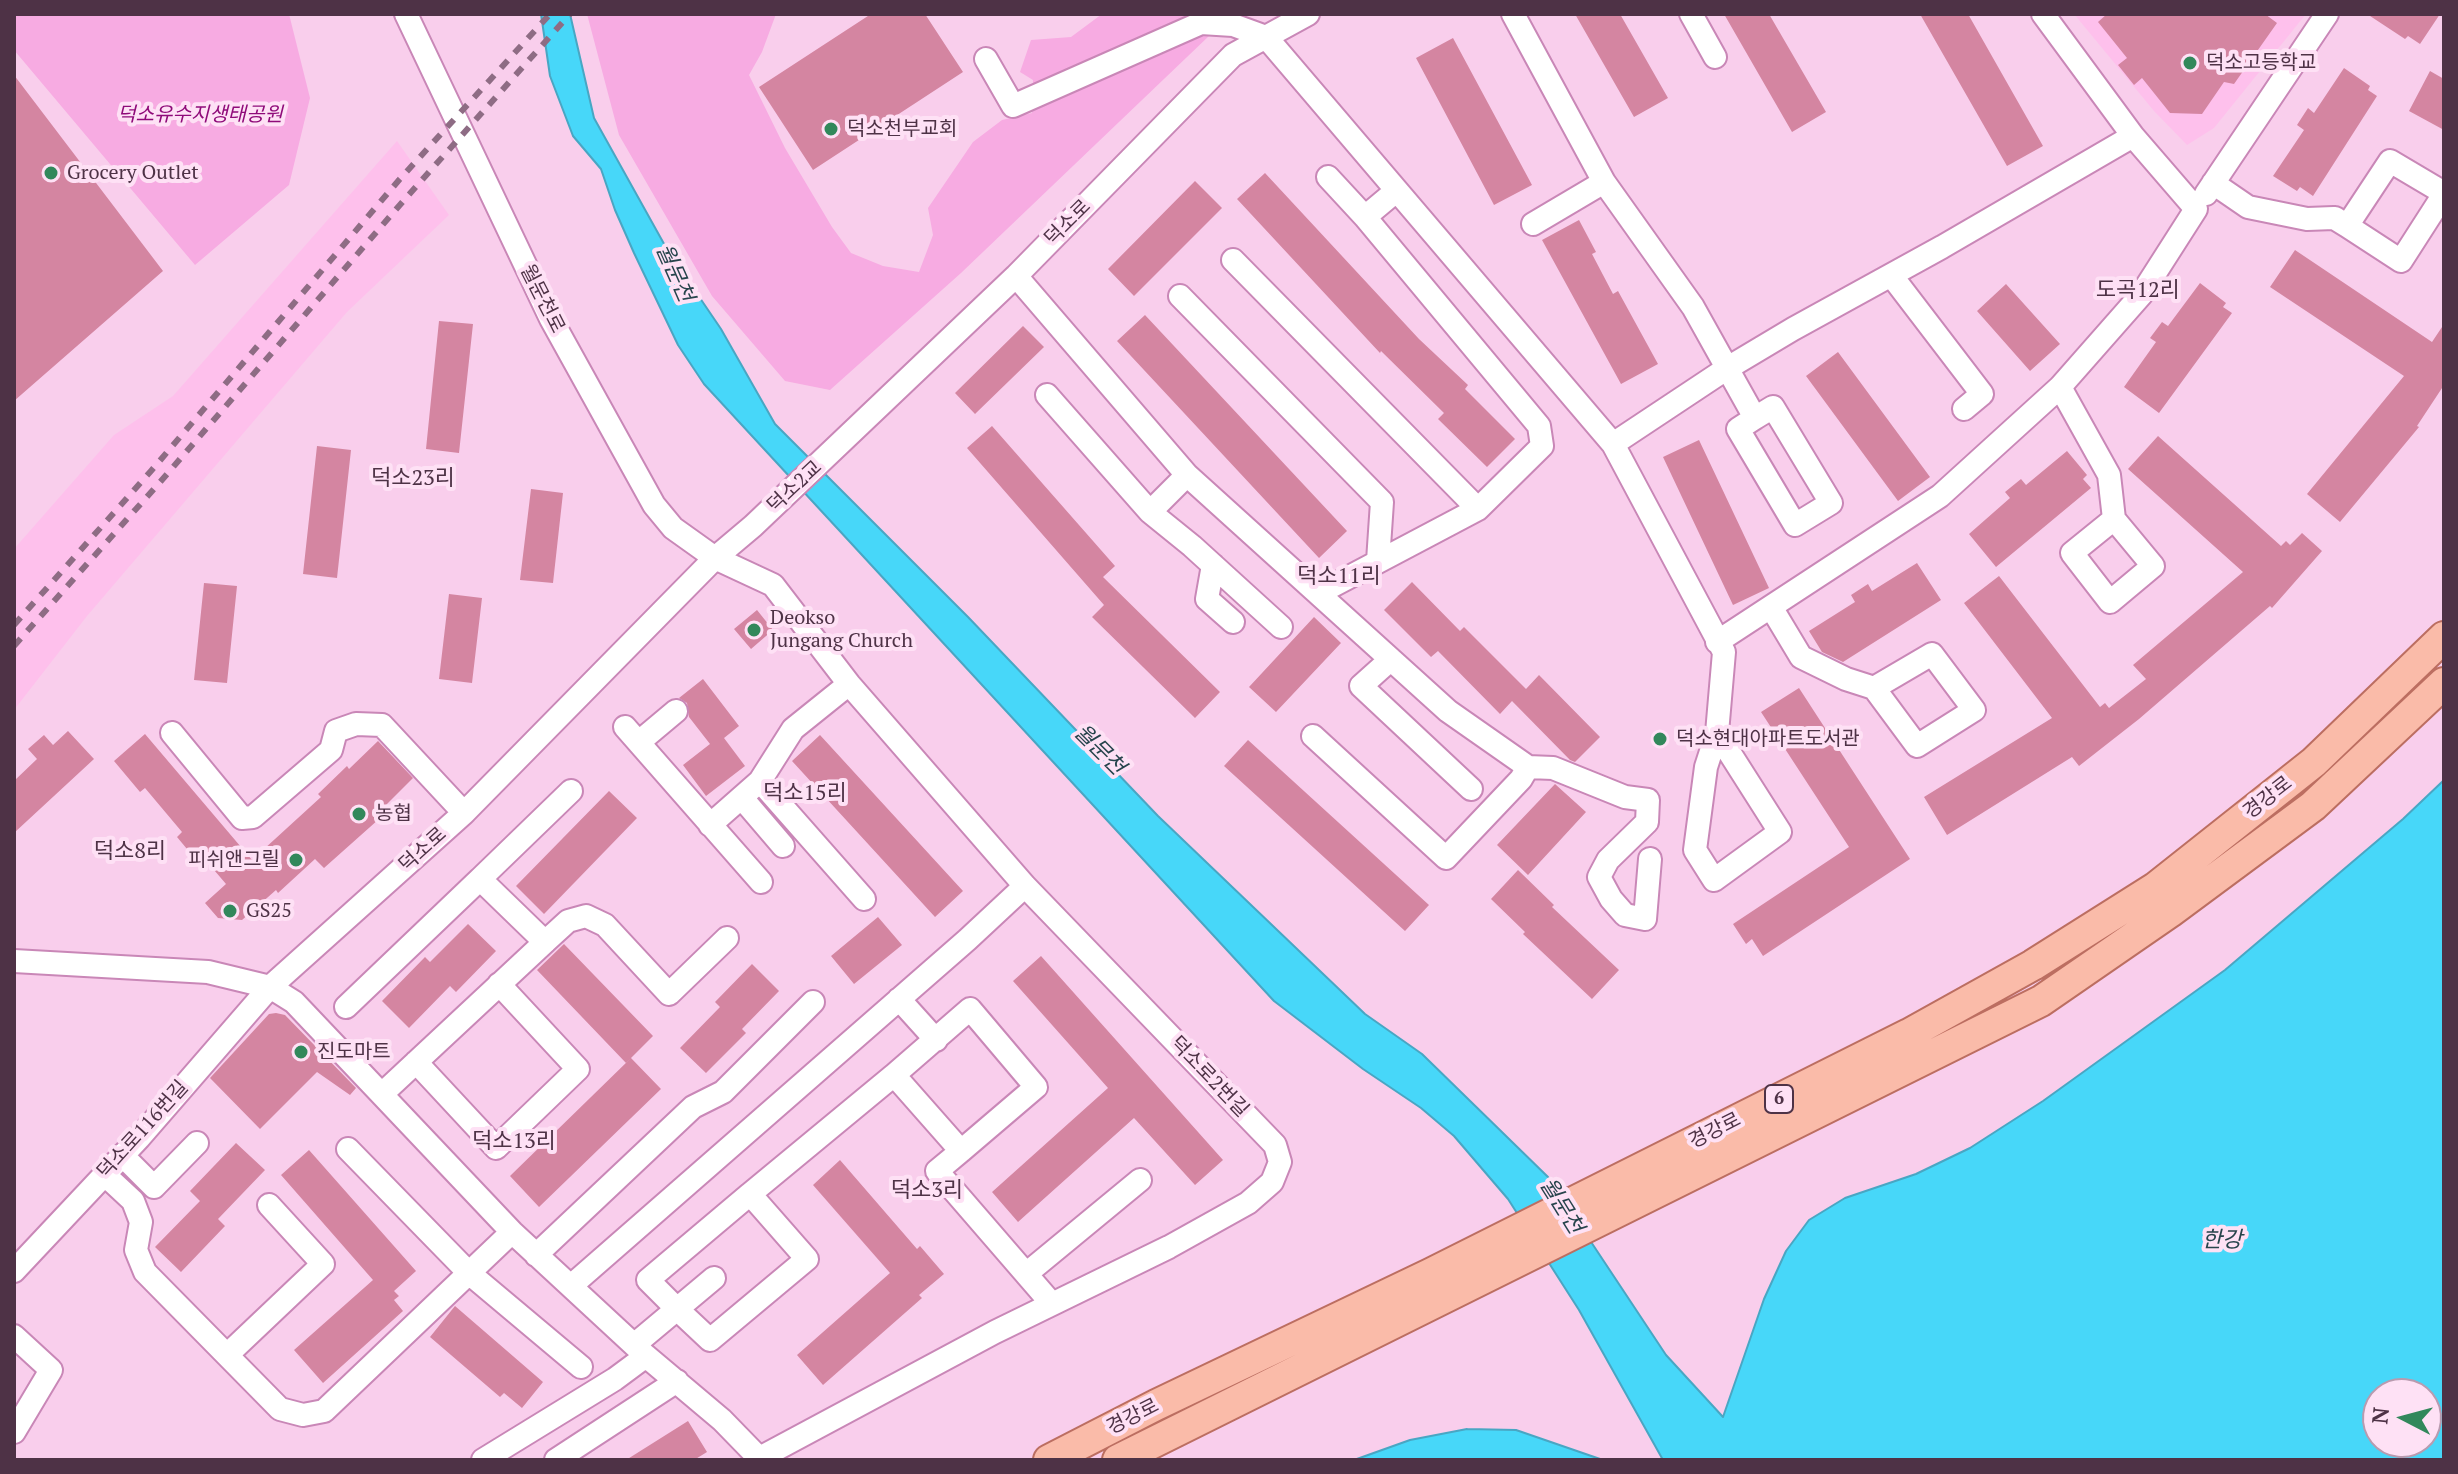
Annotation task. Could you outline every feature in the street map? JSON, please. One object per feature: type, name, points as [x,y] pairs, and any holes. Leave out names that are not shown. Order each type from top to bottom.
[{"type":"main road","name":"경강로","points":[[1049,1460],[1156,1405],[1430,1274],[1895,1041],[2033,965],[2155,888],[2314,762],[2444,637]]},
{"type":"main road","name":"경강로","points":[[1118,1460],[2041,1001],[2170,912],[2313,806],[2444,683]]},
{"type":"street","name":"월문천로","points":[[406,14],[551,319],[654,505],[673,528],[715,558]]},
{"type":"street","name":"덕소로","points":[[837,447],[1016,276],[1233,55],[1308,14]]},
{"type":"street","points":[[1513,14],[1604,182],[1693,307],[1755,418]]},
{"type":"street","points":[[1691,14],[1715,57]]},
{"type":"street","points":[[2043,14],[2133,136],[2196,209]]},
{"type":"street","points":[[1717,642],[1940,496],[2060,387],[2141,295],[2327,14]]},
{"type":"street","points":[[986,59],[1013,106],[1201,23],[1233,25],[1266,37],[1613,444],[1724,652],[1717,733],[1706,767],[1695,850],[1714,880],[1780,832],[1717,733]]},
{"type":"street","points":[[1613,444],[1726,369],[2133,136]]},
{"type":"street","points":[[2213,183],[2248,207],[2307,219],[2334,218],[2347,226],[2390,161],[2444,193],[2401,261],[2334,218]]},
{"type":"street","points":[[1319,593],[1478,509],[1542,446],[1539,426],[1328,177]]},
{"type":"street","points":[[1533,224],[1604,182]]},
{"type":"street","points":[[1365,217],[1396,191]]},
{"type":"street","points":[[1233,260],[1478,509]]},
{"type":"street","points":[[1891,275],[1982,394],[1964,409]]},
{"type":"street","points":[[1016,276],[1187,475],[1448,711],[1528,767],[1553,768],[1625,797],[1648,800],[1647,822],[1608,860],[1599,877],[1611,899],[1625,915],[1645,919],[1650,859]]},
{"type":"street","points":[[1180,296],[1382,502],[1378,561]]},
{"type":"street","points":[[2060,387],[2109,475],[2114,519]]},
{"type":"street","points":[[1047,395],[1150,512],[1281,627]]},
{"type":"street","points":[[1773,407],[1831,503],[1795,525],[1738,429],[1755,418],[1773,407]]},
{"type":"street","name":"덕소2교","points":[[753,526],[837,447]]},
{"type":"street","points":[[1150,512],[1187,475]]},
{"type":"street","name":"덕소로","points":[[270,987],[464,813],[715,558],[753,526]]},
{"type":"street","name":"덕소로2번길","points":[[715,558],[773,585],[849,684],[1025,886],[1275,1145],[1280,1162],[1272,1182],[1248,1203],[1169,1247],[1052,1304],[757,1459]]},
{"type":"street","points":[[1213,565],[1207,599],[1233,622]]},
{"type":"street","points":[[1771,607],[1801,657],[1846,679],[1874,688],[1917,746],[1974,710],[1932,654],[1874,688]]},
{"type":"street","points":[[1390,660],[1361,686],[1471,789]]},
{"type":"street","points":[[710,825],[760,781],[793,729],[849,684]]},
{"type":"street","points":[[676,711],[632,735],[761,882]]},
{"type":"street","points":[[172,733],[242,818],[253,817],[331,750],[336,731],[356,724],[382,725],[464,813]]},
{"type":"street","points":[[1313,736],[1446,858],[1521,779],[1528,767]]},
{"type":"street","points":[[760,781],[864,899]]},
{"type":"street","points":[[346,1007],[571,791]]},
{"type":"street","points":[[742,798],[783,846]]},
{"type":"street","points":[[480,879],[545,942]]},
{"type":"street","points":[[572,1285],[1025,886]]},
{"type":"street","points":[[383,1093],[568,921],[586,916],[605,925],[669,994],[727,938]]},
{"type":"street","points":[[14,961],[208,972],[270,987],[294,1002],[512,1232],[640,1351],[722,1420],[757,1459]]},
{"type":"street","points":[[416,1062],[496,1148],[578,1069],[499,984]]},
{"type":"street","name":"덕소로116번길","points":[[14,1271],[122,1155],[270,987]]},
{"type":"street","points":[[899,999],[936,1040]]},
{"type":"street","points":[[536,1255],[693,1107],[723,1092],[813,1002]]},
{"type":"street","points":[[750,1194],[807,1259],[710,1340],[648,1280],[750,1194],[936,1040],[970,1009],[1036,1087],[937,1171],[1052,1304]]},
{"type":"street","points":[[894,1075],[961,1151]]},
{"type":"street","points":[[122,1155],[154,1187],[197,1143]]},
{"type":"street","points":[[348,1149],[469,1273],[581,1367]]},
{"type":"street","points":[[104,1174],[133,1201],[141,1222],[136,1250],[145,1272],[280,1409],[303,1415],[324,1411],[512,1232]]},
{"type":"street","points":[[1026,1274],[1140,1180]]},
{"type":"street","points":[[227,1355],[323,1264],[269,1205]]},
{"type":"street","points":[[483,1460],[615,1379],[677,1309],[714,1278]]},
{"type":"street","points":[[14,1336],[51,1370],[14,1432]]},
{"type":"street","points":[[556,1460],[677,1381]]},
{"type":"shaded area","name":"덕소고등학교","points":[[2074,14],[2306,14],[2214,128],[2187,145],[2154,111]]},
{"type":"shaded area","points":[[397,141],[449,215],[347,312],[87,616],[14,710],[14,549],[114,435],[173,396]]},
{"type":"green space","name":"덕소유수지생태공원","points":[[14,14],[289,14],[310,98],[289,185],[195,265],[14,50]]},
{"type":"green space","points":[[587,14],[776,14],[762,52],[749,75],[785,148],[851,253],[883,266],[919,272],[933,235],[928,208],[973,142],[1002,120],[1032,113],[1033,80],[1020,72],[1031,40],[1071,37],[1102,14],[1232,14],[961,273],[830,390],[785,381],[712,296],[619,135]]},
{"type":"water","name":"한강","points":[[541,14],[570,14],[594,118],[668,251],[721,329],[775,424],[968,617],[1158,816],[1365,1014],[1422,1054],[1548,1177],[1666,1355],[1723,1417],[1764,1299],[1786,1251],[1809,1220],[1845,1198],[1916,1174],[1970,1148],[2043,1101],[2225,970],[2403,819],[2444,780],[2444,1460],[1663,1460],[1579,1310],[1508,1199],[1454,1136],[1421,1108],[1363,1069],[1274,1001],[704,384],[678,345],[615,210],[601,169],[573,136],[550,76]]},
{"type":"water","points":[[1467,1429],[1516,1430],[1603,1460],[1354,1460],[1410,1440]]},
{"type":"building","name":"덕소천부교회","points":[[871,14],[925,14],[963,72],[813,170],[759,87]]},
{"type":"building","points":[[1575,14],[1620,14],[1668,98],[1634,117]]},
{"type":"building","points":[[1724,14],[1769,14],[1826,112],[1792,132]]},
{"type":"building","points":[[1920,14],[1968,14],[2043,146],[2007,166]]},
{"type":"building","name":"덕소고등학교","points":[[2107,14],[2265,14],[2277,23],[2234,84],[2224,82],[2202,114],[2170,113],[2142,78],[2134,85],[2118,65],[2127,58],[2098,22]]},
{"type":"building","points":[[2367,14],[2440,14],[2420,44],[2408,36],[2405,39]]},
{"type":"building","points":[[1453,38],[1532,185],[1494,205],[1416,58]]},
{"type":"building","points":[[2344,68],[2370,86],[2368,90],[2377,96],[2313,196],[2300,187],[2297,191],[2273,176],[2304,130],[2297,125],[2308,108],[2314,113]]},
{"type":"building","points":[[2430,71],[2444,79],[2444,130],[2409,111]]},
{"type":"building","name":"Grocery Outlet","points":[[14,75],[163,271],[14,401]]},
{"type":"building","points":[[1265,173],[1419,339],[1468,385],[1465,389],[1515,439],[1487,467],[1438,419],[1444,413],[1380,353],[1237,199]]},
{"type":"building","points":[[1195,181],[1222,208],[1134,296],[1108,269]]},
{"type":"building","points":[[1579,220],[1613,294],[1618,291],[1658,364],[1621,384],[1542,240]]},
{"type":"building","points":[[2295,250],[2432,342],[2444,324],[2444,385],[2419,427],[2340,522],[2307,494],[2404,376],[2270,287]]},
{"type":"building","points":[[2200,283],[2226,303],[2223,307],[2232,313],[2159,413],[2124,387],[2156,342],[2150,338],[2162,322],[2168,326]]},
{"type":"building","points":[[2006,284],[2060,344],[2030,371],[1977,311]]},
{"type":"building","points":[[1145,315],[1347,531],[1319,558],[1117,341]]},
{"type":"building","points":[[439,321],[473,324],[459,453],[426,449]]},
{"type":"building","points":[[1023,326],[1044,347],[975,414],[955,393]]},
{"type":"building","points":[[1838,352],[1930,477],[1898,501],[1806,376]]},
{"type":"building","points":[[992,426],[1115,566],[1103,577],[1220,692],[1195,718],[1092,617],[1104,605],[967,448]]},
{"type":"building","points":[[2158,436],[2281,546],[2286,541],[2290,545],[2302,533],[2322,551],[2272,608],[2270,606],[2139,719],[2079,766],[2072,757],[1947,835],[1924,797],[2052,718],[1964,603],[1999,576],[2100,707],[2105,703],[2109,708],[2146,679],[2133,665],[2243,572],[2128,469]]},
{"type":"building","points":[[1699,440],[1769,588],[1733,605],[1663,457]]},
{"type":"building","points":[[317,446],[351,450],[337,578],[303,574]]},
{"type":"building","points":[[2067,451],[2087,475],[2083,479],[2091,488],[1996,567],[1969,534],[2010,498],[2005,492],[2021,479],[2026,485]]},
{"type":"building","points":[[531,489],[563,493],[553,583],[520,580]]},
{"type":"building","points":[[1917,563],[1941,600],[1843,662],[1822,652],[1809,631],[1855,602],[1851,595],[1868,584],[1872,591]]},
{"type":"building","points":[[1412,582],[1460,631],[1464,627],[1526,689],[1539,675],[1600,737],[1575,762],[1512,701],[1500,714],[1438,651],[1431,657],[1384,610]]},
{"type":"building","points":[[204,583],[237,586],[227,683],[194,680]]},
{"type":"building","points":[[449,594],[482,598],[472,683],[439,679]]},
{"type":"building","name":"Deokso Jungang Church","points":[[757,610],[773,630],[751,649],[734,629]]},
{"type":"building","points":[[1314,617],[1341,643],[1276,712],[1249,687]]},
{"type":"building","points":[[703,679],[739,726],[724,738],[745,766],[706,796],[683,765],[710,744],[689,717],[687,703],[679,698]]},
{"type":"building","points":[[1799,688],[1910,859],[1763,956],[1752,939],[1746,944],[1733,924],[1849,847],[1761,712]]},
{"type":"building","points":[[68,731],[94,759],[14,833],[14,781],[37,759],[28,749],[44,735],[53,745]]},
{"type":"building","points":[[145,734],[252,860],[321,797],[318,794],[347,766],[349,769],[378,741],[413,778],[384,807],[388,811],[324,868],[315,859],[242,920],[218,918],[205,903],[226,884],[197,850],[192,855],[177,837],[182,832],[145,788],[140,792],[114,761]]},
{"type":"building","points":[[820,735],[963,891],[935,917],[792,761]]},
{"type":"building","points":[[1248,740],[1429,905],[1405,931],[1224,766]]},
{"type":"building","points":[[1555,784],[1586,812],[1528,875],[1497,845]]},
{"type":"building","points":[[609,791],[637,818],[544,914],[516,886]]},
{"type":"building","points":[[1518,870],[1619,970],[1592,999],[1491,899]]},
{"type":"building","points":[[878,917],[902,945],[854,984],[831,956]]},
{"type":"building","points":[[468,924],[496,951],[456,992],[450,986],[409,1028],[382,1001],[425,957],[430,962]]},
{"type":"building","points":[[564,944],[653,1036],[626,1063],[537,970]]},
{"type":"building","points":[[1041,956],[1223,1160],[1195,1185],[1134,1118],[1018,1222],[992,1192],[1108,1088],[1013,981]]},
{"type":"building","points":[[752,964],[779,991],[742,1029],[746,1033],[706,1073],[680,1048],[720,1007],[715,1002]]},
{"type":"building","points":[[269,1014],[285,1015],[356,1088],[350,1095],[317,1072],[260,1129],[210,1078]]},
{"type":"building","points":[[631,1058],[661,1089],[539,1207],[510,1176]]},
{"type":"building","points":[[236,1143],[265,1170],[218,1219],[225,1226],[181,1272],[155,1247],[200,1201],[190,1191]]},
{"type":"building","points":[[309,1150],[416,1271],[394,1291],[399,1296],[394,1300],[403,1311],[323,1383],[294,1350],[373,1280],[281,1175]]},
{"type":"building","points":[[840,1160],[917,1249],[920,1246],[944,1274],[919,1295],[922,1298],[823,1385],[797,1355],[890,1273],[813,1185]]},
{"type":"building","points":[[455,1306],[543,1382],[522,1408],[504,1393],[500,1397],[430,1337]]},
{"type":"building","points":[[688,1421],[707,1452],[694,1460],[626,1460]]},
{"type":"railway","points":[[14,625],[151,471],[399,180],[550,14]]},
{"type":"railway","points":[[14,646],[570,14]]},
{"type":"place","name":"덕소고등학교","points":[[2190,63]]},
{"type":"place","name":"덕소천부교회","points":[[831,129]]},
{"type":"place","name":"Grocery Outlet","points":[[51,173]]},
{"type":"place","name":"Deokso Jungang Church","points":[[754,630]]},
{"type":"place","name":"덕소현대아파트도서관","points":[[1660,739]]},
{"type":"place","name":"농협","points":[[359,814]]},
{"type":"place","name":"피쉬앤그릴","points":[[296,860]]},
{"type":"place","name":"GS25","points":[[230,911]]},
{"type":"place","name":"진도마트","points":[[301,1052]]},
{"type":"district","name":"도곡12리","points":[[2138,291]]},
{"type":"district","name":"덕소23리","points":[[413,479]]},
{"type":"district","name":"덕소11리","points":[[1339,577]]},
{"type":"district","name":"덕소15리","points":[[805,794]]},
{"type":"district","name":"덕소8리","points":[[130,852]]},
{"type":"district","name":"덕소13리","points":[[514,1142]]},
{"type":"district","name":"덕소3리","points":[[927,1191]]},
{"type":"water label","name":"월문천","points":[[674,273]]},
{"type":"water label","name":"월문천","points":[[1099,750]]},
{"type":"water label","name":"월문천","points":[[1561,1206]]}]
